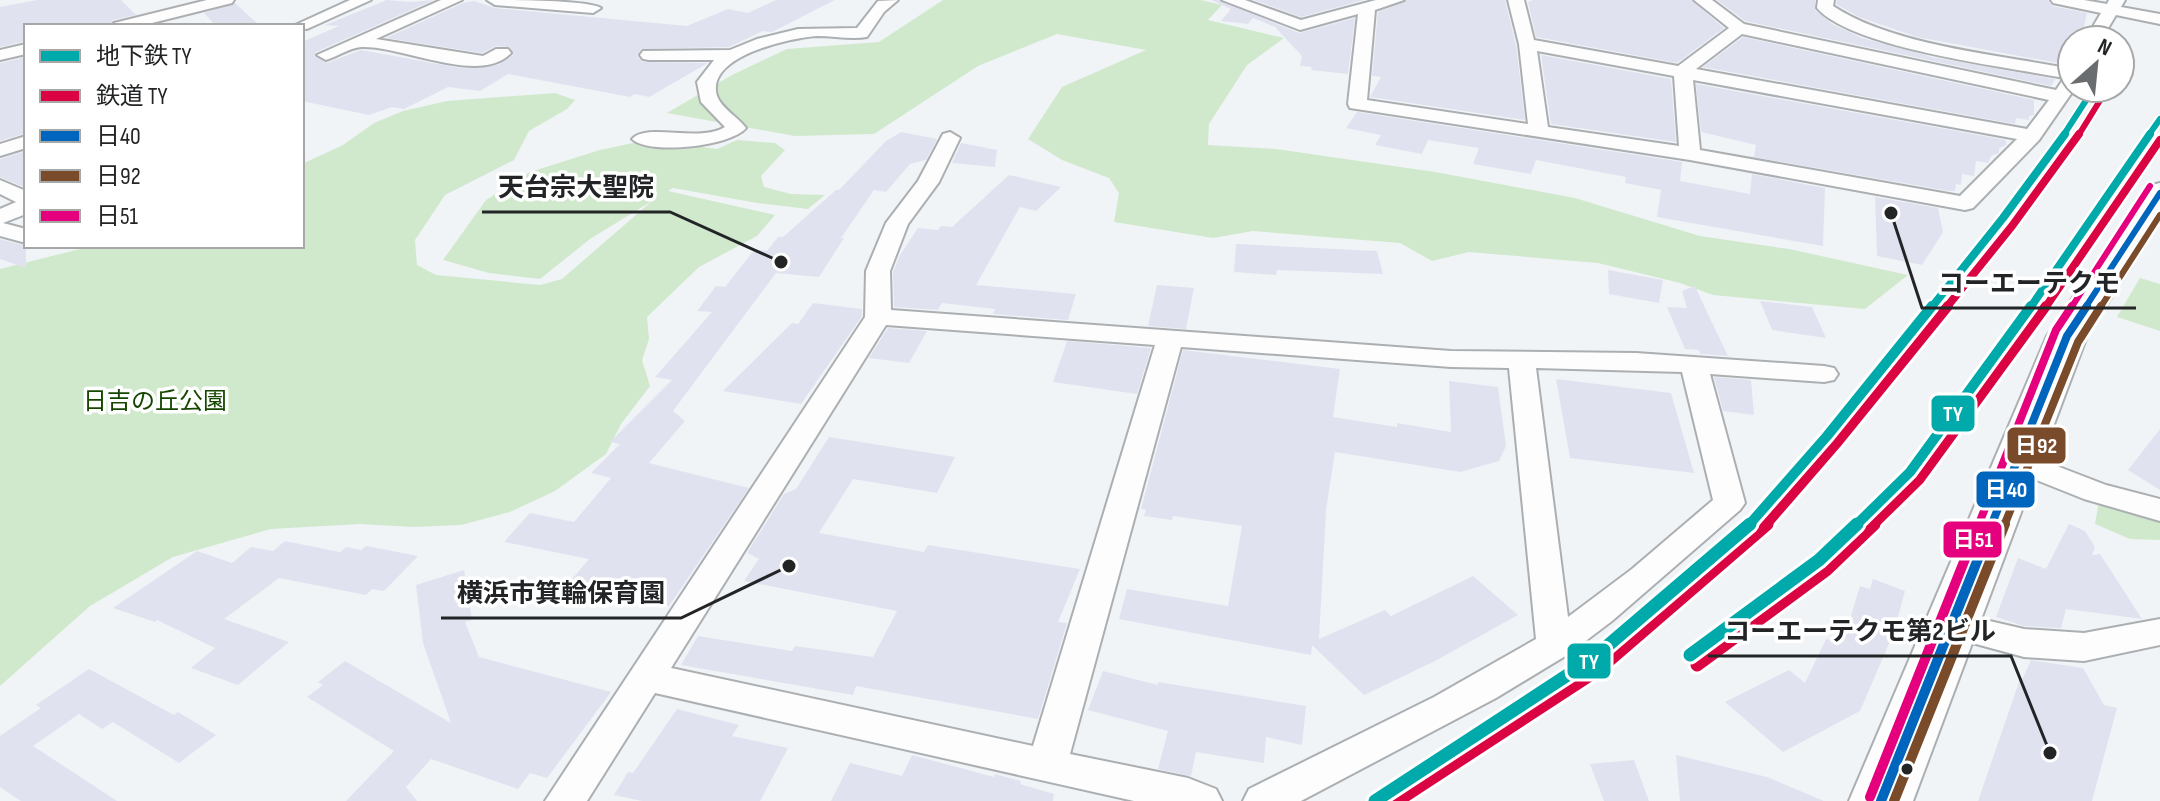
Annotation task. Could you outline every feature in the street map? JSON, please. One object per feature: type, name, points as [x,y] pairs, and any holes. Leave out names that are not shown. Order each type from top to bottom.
[{"type":"main road","points":[[1881,801],[2067,336],[2160,193]]},
{"type":"street","points":[[128,24],[226,0]]},
{"type":"street","points":[[304,25],[363,0]]},
{"type":"street","points":[[326,55],[454,0]]},
{"type":"street","points":[[495,0],[593,8]]},
{"type":"street","points":[[642,139],[709,141],[727,136],[736,128],[730,118],[713,106],[706,94],[707,82],[713,71],[731,55],[793,34],[821,31],[861,33],[869,26],[874,11],[890,0]]},
{"type":"street","points":[[1230,0],[1300,25],[1396,0]]},
{"type":"street","points":[[1516,0],[1527,44],[1539,131]]},
{"type":"street","points":[[1702,0],[1739,28],[2056,96]]},
{"type":"street","points":[[1826,0],[1825,8],[1832,15],[1871,32],[2056,71]]},
{"type":"street","points":[[2059,0],[2113,5],[2160,19]]},
{"type":"street","points":[[2102,24],[2113,5]]},
{"type":"street","points":[[1367,7],[1357,104],[1690,154],[1965,203],[2032,136],[2056,99]]},
{"type":"street","points":[[1683,72],[1739,28]]},
{"type":"street","points":[[361,42],[486,62],[502,53]]},
{"type":"street","points":[[1527,44],[2032,136]]},
{"type":"street","points":[[0,55],[24,49]]},
{"type":"street","points":[[304,52],[354,60]]},
{"type":"street","points":[[649,55],[731,55]]},
{"type":"street","points":[[409,68],[436,72]]},
{"type":"street","points":[[1683,72],[1690,154]]},
{"type":"street","points":[[565,801],[878,317],[878,271],[897,223],[928,182],[950,138]]},
{"type":"street","points":[[0,150],[24,143]]},
{"type":"street","points":[[0,186],[24,198]]},
{"type":"street","points":[[0,217],[24,207]]},
{"type":"street","points":[[0,229],[24,235]]},
{"type":"street","points":[[878,317],[1451,359],[1752,367],[1824,374]]},
{"type":"street","points":[[1047,766],[1170,339]]},
{"type":"street","points":[[1521,359],[1554,644]]},
{"type":"street","points":[[1263,801],[1501,677],[1554,644],[1652,573],[1729,503],[1694,366]]},
{"type":"street","points":[[2015,460],[2095,492],[2160,510]]},
{"type":"street","points":[[1951,625],[2024,643],[2084,647],[2160,632]]},
{"type":"street","points":[[646,677],[1188,795],[1202,801]]},
{"type":"green space","points":[[943,0],[1201,0],[1222,5],[1208,20],[1284,38],[1247,65],[1209,124],[1208,145],[1276,149],[1435,172],[1575,198],[1700,236],[1789,249],[1908,275],[1865,309],[1713,295],[1680,283],[1598,263],[1469,252],[1432,261],[1400,243],[1253,231],[1213,238],[1114,222],[1119,193],[1109,178],[1062,160],[1028,139],[1062,87],[1146,50],[1057,34],[978,66],[874,134],[795,136],[667,113],[732,75],[787,49],[879,42]]},
{"type":"green space","name":"日吉の丘公園","points":[[555,93],[575,100],[567,109],[529,131],[514,160],[445,195],[415,240],[417,265],[436,275],[540,285],[562,279],[652,201],[590,239],[540,279],[489,273],[443,260],[486,200],[530,172],[600,150],[638,142],[717,149],[737,140],[775,143],[785,150],[761,176],[764,187],[791,194],[825,195],[808,209],[673,188],[668,191],[775,215],[757,236],[699,267],[647,317],[649,339],[642,360],[650,386],[621,424],[606,454],[555,491],[510,512],[461,525],[413,527],[360,524],[271,529],[173,557],[90,606],[0,686],[0,269],[84,248],[304,248],[304,163],[343,145],[374,123],[403,111],[447,101]]},
{"type":"green space","points":[[2140,278],[2160,284],[2160,331],[2117,317]]},
{"type":"green space","points":[[2099,501],[2160,517],[2160,540],[2130,539],[2095,524]]},
{"type":"building","points":[[37,0],[121,0],[136,15],[113,20],[110,24],[24,24],[24,41],[0,47],[0,7]]},
{"type":"building","points":[[387,0],[434,0],[316,52],[314,56],[327,63],[361,50],[460,68],[498,65],[513,55],[510,47],[496,46],[482,53],[386,38],[463,3],[474,1],[495,8],[687,26],[728,9],[748,13],[776,0],[835,0],[772,32],[763,31],[729,47],[641,49],[637,55],[642,62],[708,63],[649,97],[635,94],[630,97],[508,74],[480,91],[448,87],[404,109],[392,107],[369,115],[304,101],[304,41],[339,26],[325,25]]},
{"type":"building","points":[[1211,0],[1219,0],[1299,33],[1355,18],[1348,74],[1300,66],[1302,56],[1275,27],[1253,18],[1248,24],[1221,21],[1231,9]]},
{"type":"building","points":[[1254,0],[1364,0],[1301,17]]},
{"type":"building","points":[[1407,0],[1505,0],[1516,45],[1525,120],[1370,97],[1381,77],[1372,76],[1378,12]]},
{"type":"building","points":[[1691,0],[1724,28],[1677,63],[1536,37],[1528,2]]},
{"type":"building","points":[[1717,0],[1815,0],[1815,10],[1834,25],[1862,38],[1932,57],[2055,79],[2051,86],[1745,21]]},
{"type":"building","points":[[1837,0],[2048,0],[2052,6],[2087,13],[2085,24],[2056,24],[2056,63],[1917,37],[1859,17],[1836,4]]},
{"type":"building","points":[[235,3],[258,24],[214,24],[204,13]]},
{"type":"building","points":[[1743,37],[2034,100],[2034,115],[2029,116],[2029,120],[2016,118],[2015,124],[1703,67]]},
{"type":"building","points":[[1541,55],[1671,79],[1676,142],[1551,124]]},
{"type":"building","points":[[24,57],[24,134],[0,141],[0,63]]},
{"type":"building","points":[[1696,84],[2006,140],[2006,145],[1991,156],[1988,163],[1976,161],[1974,176],[1962,174],[1961,185],[1956,184],[1955,191],[1754,157],[1756,145],[1701,132]]},
{"type":"building","points":[[1357,112],[1682,162],[1680,181],[1750,194],[1752,174],[1825,188],[1823,246],[1657,217],[1661,190],[1625,183],[1626,177],[1536,160],[1531,174],[1473,164],[1479,148],[1428,140],[1422,154],[1375,145],[1381,135],[1346,128]]},
{"type":"building","points":[[901,132],[937,139],[926,160],[910,164],[886,192],[874,190],[819,277],[776,273],[673,411],[685,421],[649,463],[749,488],[669,606],[567,585],[589,559],[504,542],[530,513],[574,522],[611,478],[591,473],[620,444],[610,442],[672,380],[655,377],[712,312],[697,311],[716,286],[725,287],[755,249],[767,251],[778,237],[783,237],[839,190],[886,141]]},
{"type":"building","points":[[961,143],[997,150],[995,167],[952,163]]},
{"type":"building","points":[[24,152],[24,187],[0,177],[0,159]]},
{"type":"building","points":[[1009,175],[1061,187],[1036,211],[1020,207],[976,285],[1076,294],[1068,320],[993,314],[995,309],[942,303],[938,310],[894,307],[893,272],[918,228],[938,230],[941,226],[952,227]]},
{"type":"building","points":[[1875,197],[1938,208],[1943,232],[1922,265],[1877,256]]},
{"type":"building","points":[[0,239],[26,248],[26,268],[0,259]]},
{"type":"building","points":[[1236,244],[1377,251],[1383,274],[1277,270],[1276,275],[1234,272]]},
{"type":"building","points":[[1608,270],[1663,280],[1659,303],[1609,294]]},
{"type":"building","points":[[1157,285],[1194,288],[1186,329],[1148,326]]},
{"type":"building","points":[[1695,286],[1728,356],[1700,354],[1699,350],[1685,349],[1667,307],[1687,308],[1682,291]]},
{"type":"building","points":[[1760,301],[1812,307],[1826,338],[1772,330]]},
{"type":"building","points":[[813,303],[862,309],[862,316],[801,404],[723,391],[792,323],[798,324]]},
{"type":"building","points":[[888,328],[927,331],[909,363],[869,358]]},
{"type":"building","points":[[1067,341],[1151,348],[1137,394],[1053,382]]},
{"type":"building","points":[[1183,350],[1340,369],[1333,417],[1397,427],[1397,423],[1451,432],[1449,381],[1498,387],[1506,446],[1499,461],[1460,472],[1335,452],[1326,510],[1319,639],[1385,610],[1391,616],[1473,576],[1518,615],[1435,661],[1364,695],[1312,645],[1311,655],[1119,619],[1127,589],[1228,606],[1242,526],[1173,516],[1172,520],[1144,516],[1146,510],[1141,509]]},
{"type":"building","points":[[1714,377],[1751,380],[1754,415],[1723,411]]},
{"type":"building","points":[[1556,379],[1671,393],[1694,473],[1570,458]]},
{"type":"building","points":[[2160,429],[2160,490],[2128,470]]},
{"type":"building","points":[[829,437],[955,457],[937,493],[853,479],[819,533],[924,552],[928,545],[1080,569],[1058,622],[1067,623],[1038,719],[856,686],[853,695],[681,665],[698,636],[792,651],[795,646],[873,657],[897,611],[744,581],[759,559],[747,553],[784,494],[796,489]]},
{"type":"building","points":[[2069,524],[2085,531],[2095,547],[2092,555],[2100,554],[2142,619],[2066,609],[2061,628],[2024,626],[1996,617],[2018,558],[2046,569]]},
{"type":"building","points":[[285,541],[340,552],[346,547],[361,550],[366,546],[418,556],[384,591],[372,589],[366,595],[279,578],[224,619],[289,642],[238,685],[191,668],[215,648],[157,620],[155,622],[113,608],[197,551],[232,563],[251,547],[273,551]]},
{"type":"building","points":[[464,570],[472,620],[465,622],[479,657],[611,692],[547,778],[530,773],[518,789],[431,759],[406,787],[417,801],[346,801],[394,751],[307,697],[323,685],[318,682],[345,661],[451,723],[423,643],[416,585]]},
{"type":"building","points":[[1873,579],[1905,591],[1894,632],[1860,711],[1783,752],[1725,702],[1789,670],[1805,683],[1826,639],[1843,642],[1860,586],[1870,589]]},
{"type":"building","points":[[2031,660],[2083,668],[2104,705],[2117,708],[2092,801],[1978,801],[2020,679]]},
{"type":"building","points":[[89,669],[174,715],[178,712],[216,735],[179,763],[113,722],[102,729],[79,714],[33,746],[117,801],[21,801],[0,787],[0,736],[41,708],[36,705]]},
{"type":"building","points":[[1103,671],[1158,685],[1158,682],[1306,706],[1302,745],[1266,737],[1264,763],[1196,752],[1191,776],[1158,769],[1168,731],[1088,710]]},
{"type":"building","points":[[677,709],[739,725],[732,736],[788,748],[760,801],[642,801],[614,795]]},
{"type":"building","points":[[912,755],[1021,781],[1020,784],[1054,794],[1053,801],[831,801],[850,763],[902,776]]},
{"type":"building","points":[[1676,755],[1767,777],[1824,801],[1680,801]]},
{"type":"building","points":[[1634,760],[1649,801],[1604,801],[1590,764]]},
{"type":"metro line","name":"TY","points":[[1375,801],[1592,659],[1751,523],[1827,436],[2003,218],[2054,151],[2084,104]]},
{"type":"metro line","name":"TY","points":[[1690,655],[1819,560],[1910,472],[2005,344],[2160,119]]},
{"type":"rail line","name":"TY","points":[[1397,801],[1599,669],[1760,531],[1836,444],[2012,226],[2064,158],[2098,104]]},
{"type":"rail line","name":"TY","points":[[1697,665],[1826,570],[1919,480],[2015,351],[2160,140]]},
{"type":"transit line","name":"日51","points":[[1870,797],[2056,330],[2150,186]]},
{"type":"transit line","name":"日40","points":[[1881,801],[2067,336],[2160,193]]},
{"type":"transit line","name":"日92","points":[[1894,801],[2078,342],[2160,215]]},
{"type":"place","name":"コーエーテクモ","points":[[1891,213]]},
{"type":"place","name":"天台宗大聖院","points":[[781,262]]},
{"type":"place","name":"横浜市箕輪保育園","points":[[789,566]]},
{"type":"place","name":"コーエーテクモ第2ビル","points":[[2050,753]]}]
